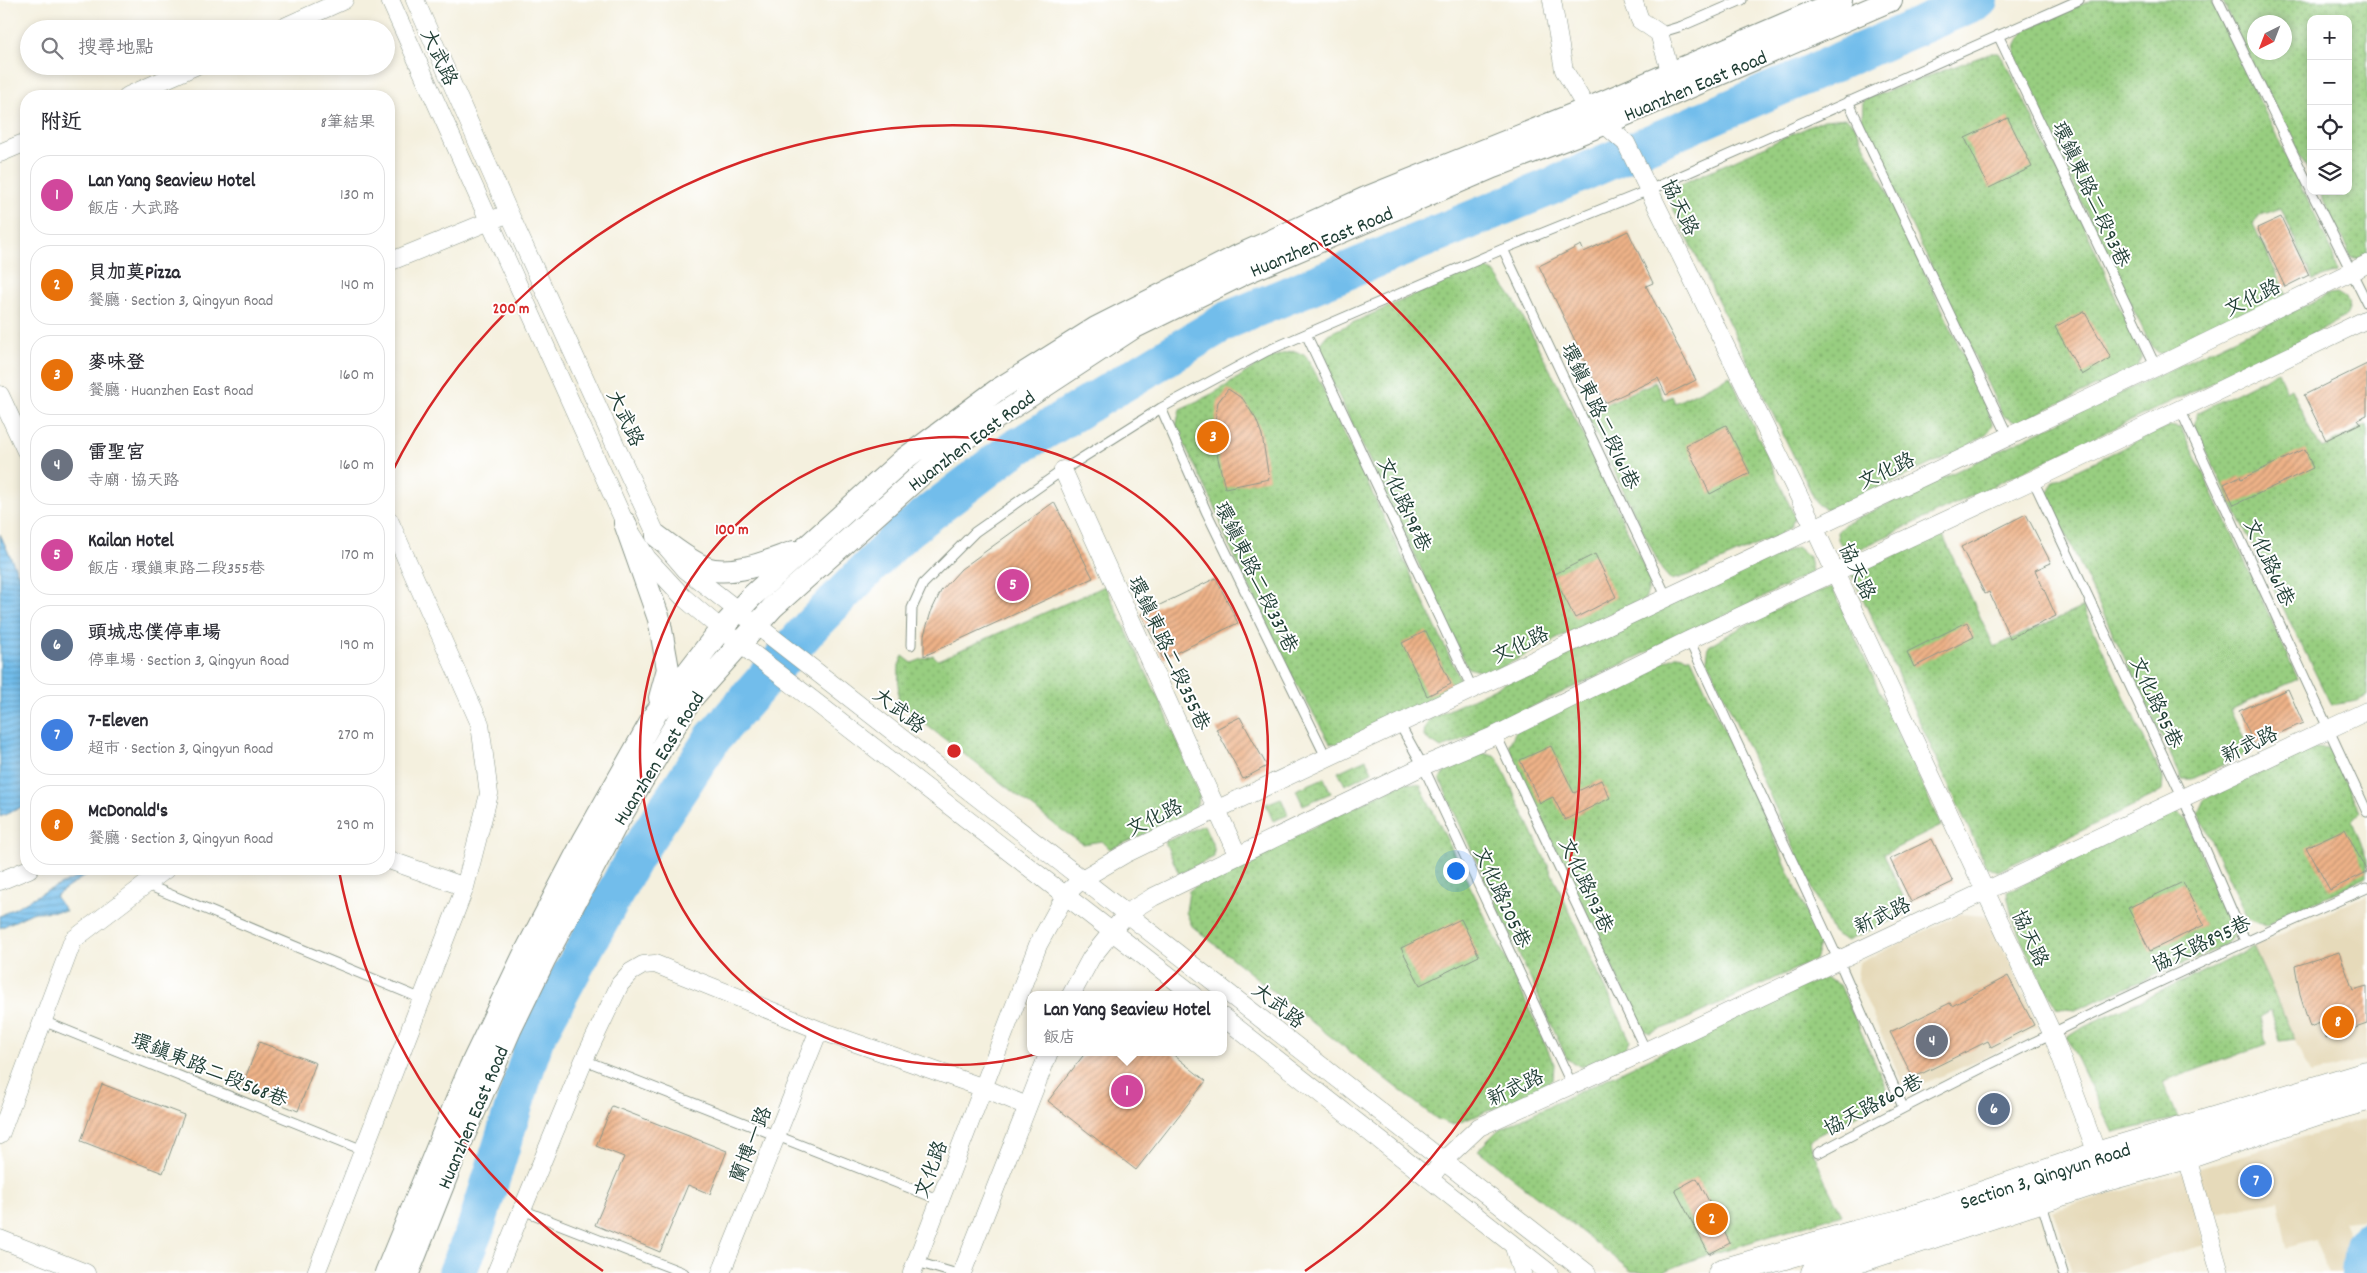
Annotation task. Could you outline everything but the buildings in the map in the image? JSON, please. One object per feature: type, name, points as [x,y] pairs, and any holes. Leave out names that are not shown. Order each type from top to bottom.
[{"type":"main road","name":"Section 3, Qingyun Road","points":[[2182,1144],[2367,1075]]},
{"type":"main road","name":"Section 3, Qingyun Road","points":[[1815,1273],[1861,1249],[1900,1224],[2182,1144],[2367,1097]]},
{"type":"main road","name":"Section 3, Qingyun Road","points":[[1722,1273],[1861,1249],[2040,1199],[2102,1167]]},
{"type":"street","points":[[300,20],[344,0]]},
{"type":"street","name":"大武路","points":[[390,0],[625,522],[647,558],[683,597],[721,629],[799,687],[1189,991]]},
{"type":"street","name":"大武路","points":[[415,0],[509,213],[657,536],[686,570],[1587,1273]]},
{"type":"street","name":"協天路","points":[[1552,0],[1564,70],[1587,109],[1626,143],[1646,183],[1814,527],[1986,890],[2052,1033],[2102,1167]]},
{"type":"street","points":[[1633,0],[1640,20],[1659,33],[1671,74]]},
{"type":"street","name":"Huanzhen East Road","points":[[386,1273],[470,1068],[524,954],[583,842],[656,713],[737,610],[911,454],[996,390],[1096,328],[1240,255],[1357,202],[1671,74],[1841,0]]},
{"type":"street","name":"Huanzhen East Road","points":[[408,1273],[450,1168],[510,1030],[544,958],[618,819],[691,699],[748,649],[764,631],[773,606],[923,473],[967,437],[1132,328],[1245,274],[1493,167],[1604,124],[1891,0]]},
{"type":"street","points":[[142,90],[176,75]]},
{"type":"street","points":[[0,153],[20,145]]},
{"type":"street","points":[[395,259],[490,219],[509,213]]},
{"type":"street","name":"文化路","points":[[915,1268],[1038,945],[1066,894],[1082,879],[1126,854],[1218,809],[1400,725],[1814,527],[2156,367],[2352,274],[2367,264]]},
{"type":"street","points":[[1073,991],[1091,958],[1128,913],[1153,897],[1237,854],[1423,766],[1496,735],[1689,640],[2033,480],[2367,319]]},
{"type":"street","points":[[0,395],[20,438]]},
{"type":"street","name":"環鎮東路二段355巷","points":[[1063,470],[1237,854]]},
{"type":"street","points":[[625,522],[659,619],[668,669],[656,713]]},
{"type":"street","points":[[316,1273],[465,887],[489,794],[480,724],[395,533]]},
{"type":"street","points":[[657,536],[682,555],[713,570],[752,568],[806,547]]},
{"type":"street","name":"新武路","points":[[1430,1178],[1443,1161],[1479,1127],[1646,1051],[2367,711]]},
{"type":"street","points":[[395,862],[465,887]]},
{"type":"street","points":[[0,881],[20,873]]},
{"type":"street","points":[[0,1135],[73,940],[157,875]]},
{"type":"street","points":[[496,1273],[520,1209],[584,1060],[620,984],[631,972],[643,965],[655,964],[819,1030],[984,1088],[1027,1106]]},
{"type":"street","points":[[1227,1020],[1549,1273]]},
{"type":"street","name":"蘭博一路","points":[[721,1273],[819,1030]]},
{"type":"street","points":[[962,1273],[1046,1056]]},
{"type":"street","points":[[2182,1144],[2220,1273]]},
{"type":"street","points":[[0,1239],[86,1273]]},
{"type":"street","points":[[1514,1247],[1522,1273]]},
{"type":"lane","points":[[1659,33],[1682,26],[1742,0]]},
{"type":"lane","points":[[911,645],[912,608],[923,584],[975,532],[1063,470],[1161,408],[1267,351],[1503,249],[1646,183],[1848,101],[2079,0]]},
{"type":"lane","points":[[2218,0],[2307,183]]},
{"type":"lane","name":"環鎮東路二段93巷","points":[[1998,35],[2156,367]]},
{"type":"lane","points":[[1848,101],[2008,436]]},
{"type":"lane","points":[[2313,195],[2367,303]]},
{"type":"lane","name":"環鎮東路二段161巷","points":[[1503,249],[1668,598]]},
{"type":"lane","name":"文化路198巷","points":[[1306,334],[1473,690]]},
{"type":"lane","name":"環鎮東路二段337巷","points":[[1161,408],[1206,511],[1327,759]]},
{"type":"lane","name":"文化路61巷","points":[[2180,408],[2367,812]]},
{"type":"lane","name":"文化路95巷","points":[[2033,480],[2183,798],[2245,941]]},
{"type":"lane","points":[[1689,640],[1838,959],[1903,1107]]},
{"type":"lane","name":"文化路205巷","points":[[1400,725],[1423,766],[1572,1085]]},
{"type":"lane","name":"文化路193巷","points":[[1496,735],[1646,1051]]},
{"type":"lane","points":[[144,884],[422,999]]},
{"type":"lane","name":"協天路895巷","points":[[2052,1033],[2245,941],[2367,888]]},
{"type":"lane","name":"環鎮東路二段568巷","points":[[43,1021],[363,1150]]},
{"type":"lane","name":"協天路860巷","points":[[1818,1152],[1903,1107],[2052,1033]]},
{"type":"lane","points":[[584,1060],[775,1137],[940,1200]]},
{"type":"lane","points":[[2040,1199],[2064,1273]]},
{"type":"lane","points":[[520,1209],[684,1273]]},
{"type":"lane","points":[[915,1268],[954,1273]]},
{"type":"shaded area","points":[[2367,895],[2367,1060],[2310,1074],[2253,947]]},
{"type":"shaded area","points":[[1960,914],[1987,916],[2012,966],[2037,1026],[1995,1053],[1906,1091],[1857,979],[1859,963]]},
{"type":"shaded area","points":[[2367,1118],[2367,1216],[2363,1220],[2343,1222],[2356,1254],[2354,1273],[2329,1273],[2315,1240],[2287,1248],[2278,1200],[2208,1215],[2197,1169]]},
{"type":"shaded area","points":[[2187,1171],[2205,1245],[2106,1273],[2072,1273],[2053,1211]]},
{"type":"green space","points":[[2092,0],[2211,0],[2332,251],[2337,272],[2313,280],[2281,208],[2261,215],[2253,224],[2287,296],[2169,355],[2159,353],[2151,346],[2016,65],[2016,46],[2020,37],[2027,29]]},
{"type":"green space","points":[[2222,0],[2367,0],[2367,255],[2360,259],[2351,257],[2321,195],[2352,195],[2352,15],[2307,15],[2307,169],[2274,109],[2251,60],[2292,60],[2292,15],[2247,15],[2247,52]]},
{"type":"green space","points":[[1991,53],[1999,53],[2010,71],[2092,243],[2142,358],[2136,368],[2017,423],[2003,416],[1862,122],[1863,100]]},
{"type":"green space","points":[[1846,118],[1854,124],[1886,189],[1983,397],[1993,425],[1986,434],[1965,448],[1845,504],[1827,509],[1817,504],[1671,204],[1674,192],[1681,184],[1824,120]]},
{"type":"green space","points":[[1480,265],[1494,272],[1514,300],[1583,434],[1651,582],[1645,599],[1578,628],[1489,674],[1468,668],[1318,352],[1321,342],[1328,334]]},
{"type":"green space","points":[[2337,293],[2345,298],[2349,308],[2346,316],[2259,363],[2189,393],[1853,552],[1843,547],[1838,540],[1837,532],[1845,524],[2329,294]]},
{"type":"green space","points":[[1295,351],[1306,356],[1318,378],[1462,683],[1345,745],[1330,743],[1288,669],[1227,540],[1216,509],[1176,427],[1180,409],[1205,398],[1263,362]]},
{"type":"green space","points":[[2278,372],[2286,391],[2291,388],[2313,436],[2322,448],[2367,425],[2367,696],[2357,701],[2331,705],[2194,427],[2197,413]]},
{"type":"green space","points":[[1730,376],[1795,517],[1790,528],[1777,536],[1689,575],[1671,580],[1662,570],[1586,413],[1655,382],[1664,400],[1672,396],[1675,403]]},
{"type":"green space","points":[[2169,426],[2181,428],[2231,531],[2298,679],[2230,710],[2251,752],[2192,779],[2182,779],[2047,495],[2054,481]]},
{"type":"green space","points":[[1942,534],[1994,647],[2083,607],[2163,780],[2162,790],[2147,799],[1998,871],[1986,866],[1852,575]]},
{"type":"green space","points":[[1797,547],[1809,557],[1812,572],[1745,606],[1453,744],[1441,748],[1424,737],[1425,727],[1430,719],[1703,589]]},
{"type":"green space","points":[[1105,586],[1166,714],[1200,796],[1194,810],[1184,818],[1110,849],[1102,841],[1083,844],[1062,830],[898,703],[899,665],[903,656],[912,663],[933,655],[938,660]]},
{"type":"green space","points":[[1832,587],[1941,826],[1884,854],[1910,912],[1847,941],[1833,933],[1707,659],[1709,646],[1724,637],[1784,605]]},
{"type":"green space","points":[[1678,655],[1691,658],[1764,815],[1820,944],[1815,960],[1680,1022],[1650,1033],[1642,1029],[1515,765],[1509,745],[1516,731]]},
{"type":"green space","points":[[2313,748],[2330,749],[2360,812],[2352,821],[2367,860],[2367,877],[2265,926],[2247,918],[2198,813],[2204,800]]},
{"type":"green space","points":[[1479,752],[1497,757],[1630,1040],[1626,1048],[1581,1067],[1567,1059],[1440,778],[1453,762]]},
{"type":"green space","points":[[1366,759],[1372,772],[1345,785],[1338,772]]},
{"type":"green space","points":[[1324,778],[1331,793],[1303,805],[1296,790]]},
{"type":"green space","points":[[1405,782],[1420,785],[1511,969],[1554,1064],[1553,1080],[1523,1097],[1453,1125],[1437,1119],[1290,1005],[1192,926],[1186,912],[1189,891],[1201,882]]},
{"type":"green space","points":[[1281,798],[1288,815],[1273,821],[1266,804]]},
{"type":"green space","points":[[2175,811],[2187,821],[2235,934],[2225,945],[2075,1010],[2057,1008],[2034,967],[2020,936],[2014,921],[2007,892],[2144,824]]},
{"type":"green space","points":[[1204,825],[1214,848],[1214,857],[1179,874],[1165,842]]},
{"type":"green space","points":[[2253,947],[2295,1039],[2280,1041],[2271,1011],[2260,1017],[2266,1044],[2163,1082],[2178,1118],[2113,1133],[2067,1037],[2084,1026],[2195,976]]},
{"type":"green space","points":[[1825,978],[1840,985],[1888,1092],[1889,1101],[1863,1111],[1809,1140],[1824,1179],[1842,1214],[1695,1259],[1660,1273],[1631,1271],[1478,1150],[1498,1130],[1803,986]]},
{"type":"water","points":[[0,534],[20,578],[20,808],[0,817]]},
{"type":"water","points":[[82,875],[86,875],[55,896],[66,911],[34,912],[0,928],[0,916],[40,894]]},
{"type":"waterway","points":[[457,1273],[476,1227],[535,1039],[635,856],[713,738],[812,625],[901,535],[1009,452],[1228,320],[1543,190],[1979,0]]},
{"type":"waterway","points":[[2360,1273],[2363,1246],[2367,1241]]},
{"type":"place","name":"麥味登","points":[[1213,437]]},
{"type":"place","name":"Kailan Hotel","points":[[1013,585]]},
{"type":"place","name":"McDonald's","points":[[2338,1022]]},
{"type":"place","name":"雷聖宮","points":[[1932,1041]]},
{"type":"place","name":"Lan Yang Seaview Hotel","points":[[1127,1091]]},
{"type":"place","name":"頭城忠僕停車場","points":[[1994,1109]]},
{"type":"place","name":"7-Eleven","points":[[2256,1181]]},
{"type":"place","name":"貝加莫Pizza","points":[[1712,1219]]}]
